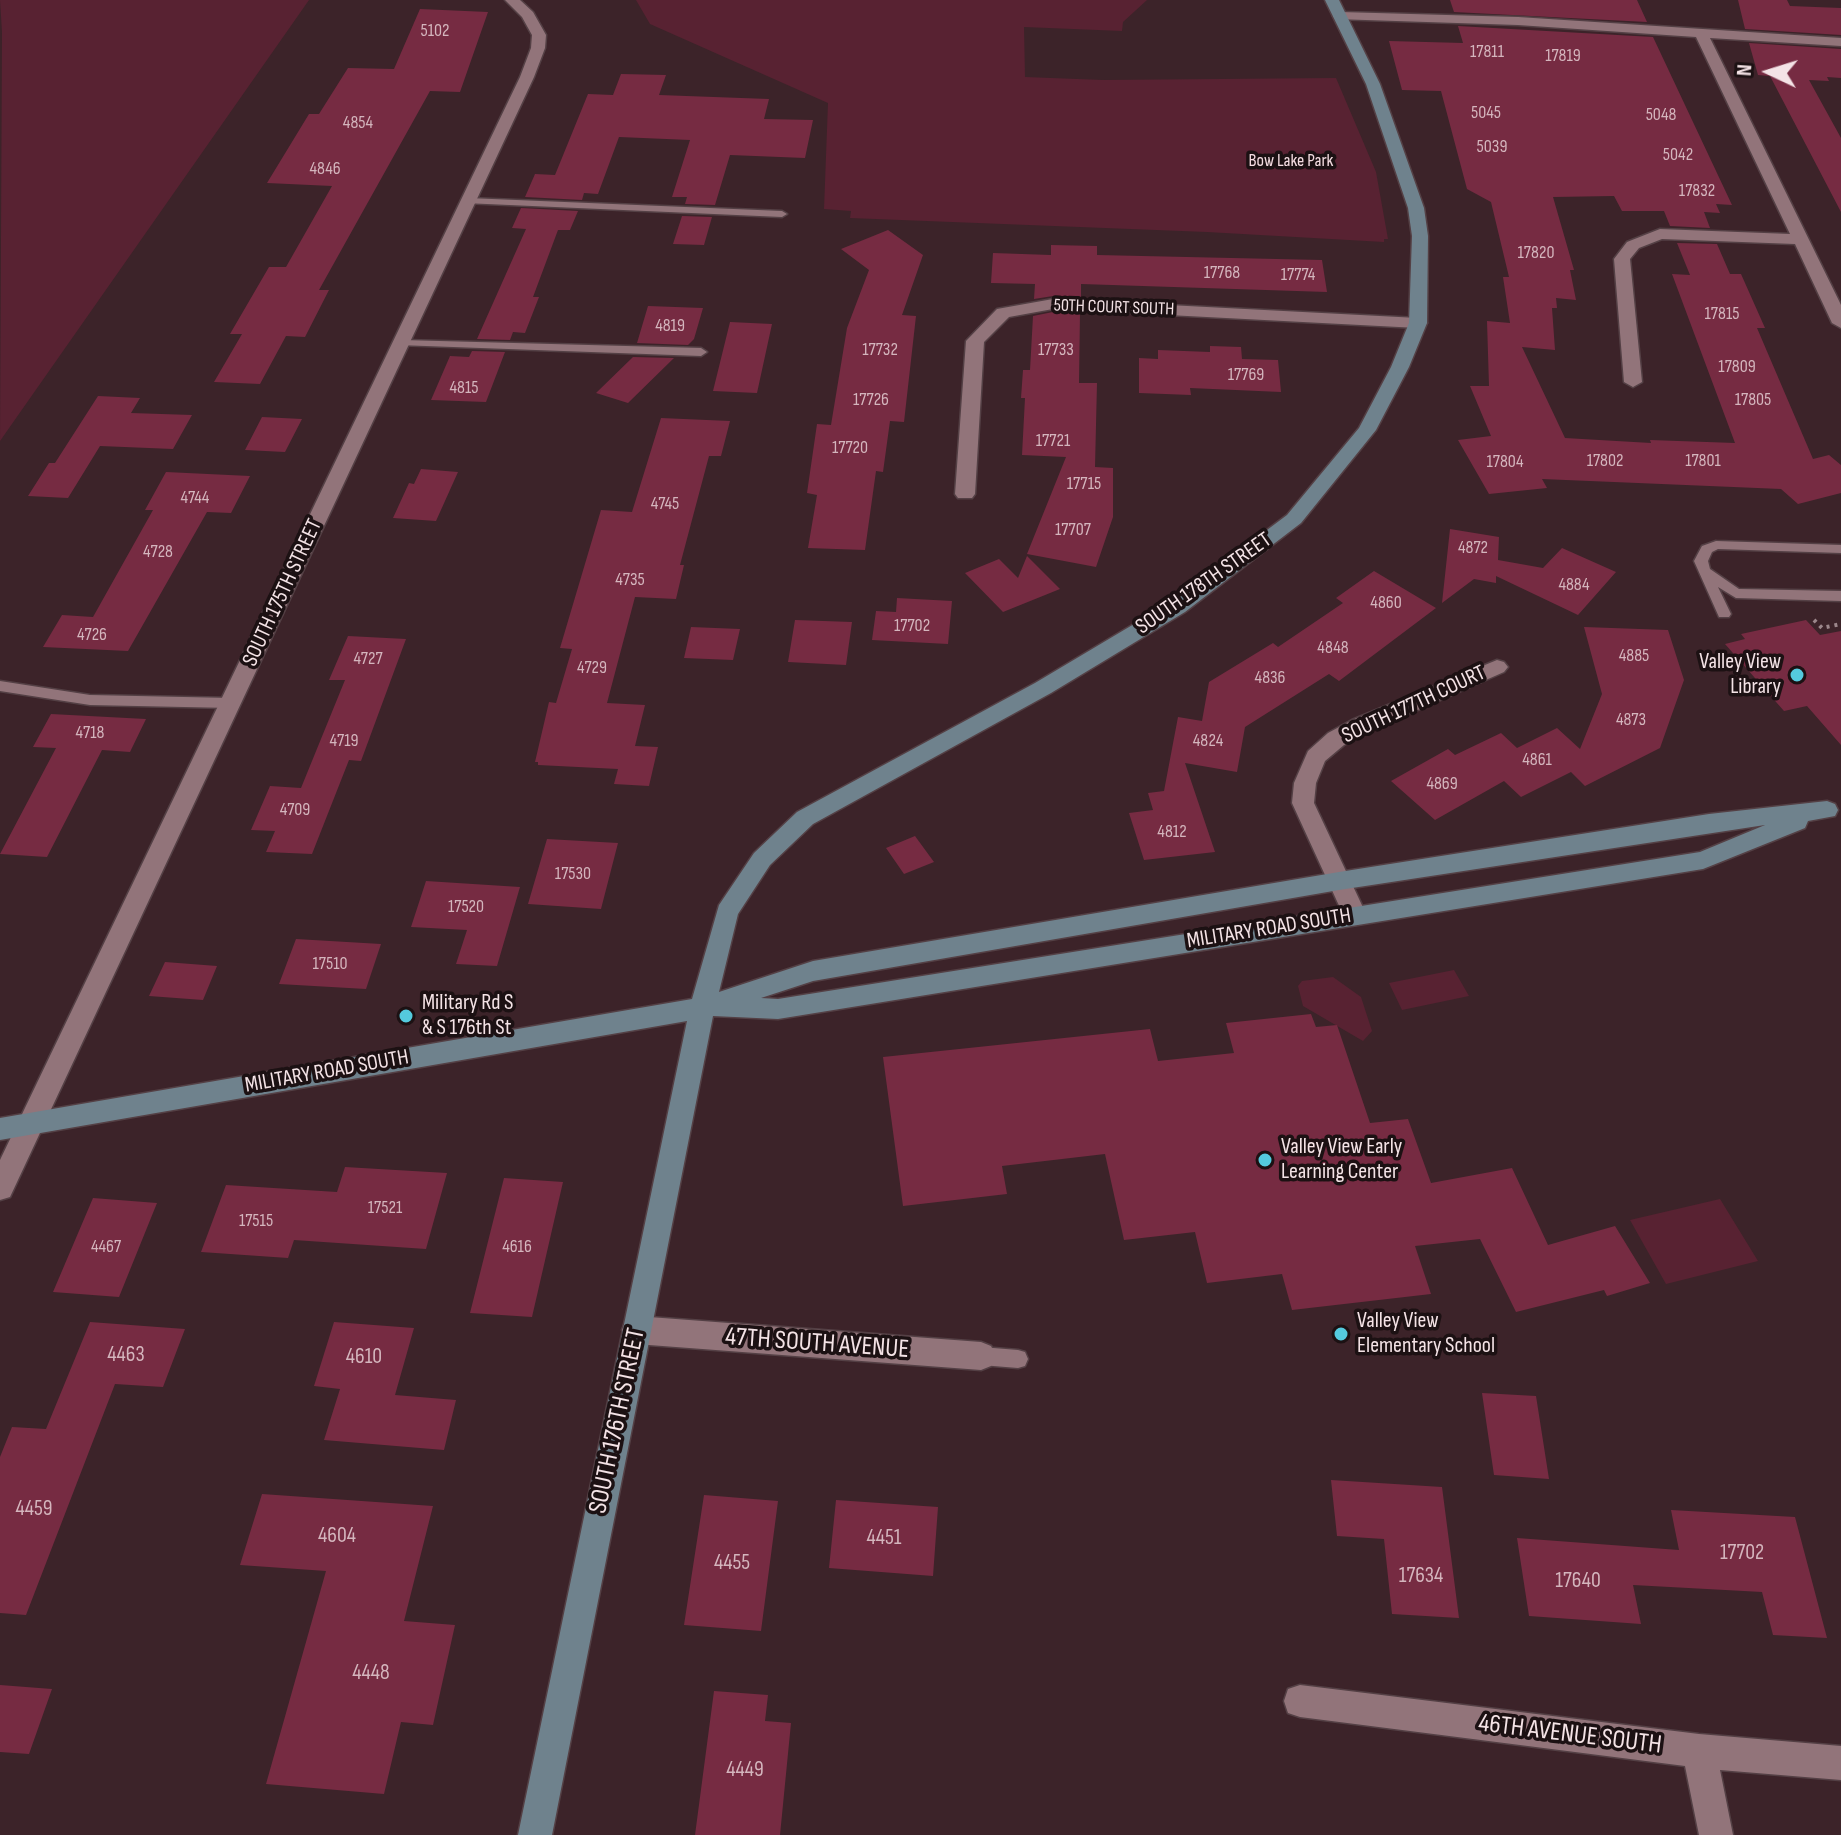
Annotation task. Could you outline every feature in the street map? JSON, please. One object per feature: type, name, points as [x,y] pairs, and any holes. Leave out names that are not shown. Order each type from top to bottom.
[{"type":"street","name":"SOUTH 175TH STREET","points":[[0,1188],[402,343],[538,48],[537,28],[512,0]]},
{"type":"street","name":"SOUTH 178TH STREET","points":[[702,1008],[727,912],[762,859],[805,818],[1043,688],[1178,607],[1294,519],[1367,430],[1418,323],[1420,236],[1416,208],[1373,84],[1332,0]]},
{"type":"street","points":[[1340,16],[1700,31],[1841,42]]},
{"type":"street","points":[[1700,31],[1841,323]]},
{"type":"street","points":[[1633,382],[1622,259],[1633,245],[1660,234],[1799,239]]},
{"type":"street","name":"50TH COURT SOUTH","points":[[965,494],[975,341],[1003,313],[1053,304],[1418,323]]},
{"type":"street","name":"SOUTH 177TH COURT","points":[[1355,916],[1303,803],[1305,783],[1316,757],[1336,739],[1360,726],[1497,667]]},
{"type":"street","name":"MILITARY ROAD SOUTH","points":[[702,1008],[778,1009],[1703,860],[1834,808]]},
{"type":"street","name":"MILITARY ROAD SOUTH","points":[[0,1129],[32,1121],[702,1008],[813,971],[1339,881],[1709,823],[1834,808]]},
{"type":"street","name":"SOUTH 176TH STREET","points":[[535,1835],[702,1008]]},
{"type":"street","name":"47TH SOUTH AVENUE","points":[[636,1330],[999,1357]]},
{"type":"street","name":"46TH AVENUE SOUTH","points":[[1300,1701],[1699,1751],[1841,1763]]},
{"type":"street","points":[[1699,1751],[1716,1835]]},
{"type":"lane","points":[[468,201],[782,214]]},
{"type":"lane","points":[[402,343],[701,352]]},
{"type":"lane","points":[[1724,614],[1701,561],[1707,549],[1716,545],[1841,549]]},
{"type":"lane","points":[[1704,571],[1736,593],[1841,596]]},
{"type":"lane","points":[[0,686],[90,700],[231,703]]},
{"type":"path","points":[[1816,630],[1822,628]]},
{"type":"green space","points":[[0,0],[309,0],[0,441],[2,32]]},
{"type":"green space","name":"Bow Lake Park","points":[[636,0],[1147,0],[1123,22],[1122,31],[1024,27],[1025,77],[1103,80],[1336,78],[1376,172],[1388,239],[1384,242],[850,218],[851,211],[824,209],[828,103],[650,24]]},
{"type":"green space","points":[[1454,970],[1469,996],[1402,1010],[1389,983]]},
{"type":"green space","points":[[1333,977],[1361,997],[1372,1031],[1363,1041],[1303,1006],[1298,986],[1302,981]]},
{"type":"green space","points":[[1720,1199],[1758,1261],[1666,1284],[1630,1220]]},
{"type":"building","points":[[1450,0],[1637,0],[1647,22],[1454,12]]},
{"type":"building","points":[[1738,0],[1787,0],[1790,6],[1841,8],[1841,35],[1745,29]]},
{"type":"building","points":[[420,9],[488,12],[460,92],[430,91],[319,290],[329,290],[305,337],[286,336],[260,384],[214,382],[242,334],[230,334],[269,267],[286,267],[332,186],[267,183],[309,114],[319,114],[348,68],[394,69]]},
{"type":"building","points":[[1458,26],[1653,37],[1732,205],[1716,204],[1720,213],[1704,212],[1710,228],[1670,226],[1664,211],[1622,211],[1614,196],[1553,197],[1574,270],[1570,270],[1576,300],[1556,298],[1557,308],[1552,308],[1555,350],[1522,347],[1565,438],[1651,443],[1650,440],[1735,443],[1672,274],[1690,275],[1677,243],[1717,244],[1730,274],[1741,274],[1765,328],[1757,328],[1813,459],[1829,455],[1841,465],[1841,493],[1798,504],[1781,489],[1542,479],[1547,488],[1489,494],[1458,440],[1491,436],[1470,386],[1489,386],[1487,321],[1510,323],[1503,277],[1509,277],[1491,202],[1467,189],[1441,91],[1402,90],[1389,41],[1463,43]]},
{"type":"building","points":[[1749,43],[1841,49],[1841,78],[1809,80],[1841,138],[1841,212],[1770,76],[1758,75]]},
{"type":"building","points":[[621,74],[666,75],[659,95],[769,99],[764,119],[813,120],[805,158],[730,155],[715,205],[685,204],[687,197],[672,197],[690,140],[619,137],[598,194],[584,193],[582,200],[525,197],[535,174],[555,175],[588,94],[613,95]]},
{"type":"building","points":[[521,208],[578,211],[570,230],[558,230],[533,297],[539,297],[525,333],[513,332],[510,340],[477,339],[526,229],[512,228]]},
{"type":"building","points":[[682,216],[712,217],[704,245],[673,244]]},
{"type":"building","points":[[888,230],[923,255],[902,315],[916,316],[904,422],[890,421],[883,472],[876,471],[865,550],[808,548],[817,495],[807,493],[817,424],[831,425],[847,328],[869,270],[841,249]]},
{"type":"building","points":[[1051,245],[1097,246],[1097,255],[1322,260],[1327,292],[1081,284],[1081,297],[1034,299],[1035,284],[991,283],[993,253],[1051,255]]},
{"type":"building","points":[[648,306],[703,308],[694,339],[688,345],[637,343]]},
{"type":"building","points":[[1053,312],[1080,313],[1079,383],[1097,383],[1095,467],[1113,468],[1113,517],[1096,567],[1027,554],[1066,457],[1022,455],[1023,370],[1030,370],[1033,316]]},
{"type":"building","points":[[730,322],[772,324],[757,393],[713,391]]},
{"type":"building","points":[[1210,346],[1241,347],[1242,359],[1278,360],[1281,392],[1190,388],[1191,395],[1139,393],[1139,358],[1158,359],[1158,350],[1210,352]]},
{"type":"building","points":[[472,351],[505,352],[486,402],[431,400],[450,356],[469,357]]},
{"type":"building","points":[[633,357],[674,358],[628,403],[596,393]]},
{"type":"building","points":[[98,396],[140,398],[131,413],[192,415],[173,449],[100,446],[68,498],[28,496],[49,463],[55,463]]},
{"type":"building","points":[[262,417],[302,419],[285,452],[245,450]]},
{"type":"building","points":[[661,418],[730,421],[721,456],[709,456],[680,565],[684,565],[676,599],[635,597],[607,703],[645,705],[635,746],[658,747],[649,786],[614,784],[618,769],[538,765],[535,762],[549,702],[556,703],[572,649],[560,648],[601,510],[632,512]]},
{"type":"building","points":[[421,469],[458,472],[436,521],[393,518],[409,483],[414,484]]},
{"type":"building","points":[[166,472],[250,476],[231,513],[207,512],[128,651],[43,647],[62,615],[93,617],[153,510],[145,510]]},
{"type":"building","points":[[1450,529],[1499,537],[1498,560],[1543,568],[1562,548],[1616,572],[1578,615],[1496,576],[1496,583],[1474,579],[1442,603]]},
{"type":"building","points":[[1027,556],[1060,589],[1003,612],[965,573],[999,559],[1018,578]]},
{"type":"building","points":[[1374,571],[1436,608],[1339,681],[1329,674],[1245,727],[1237,772],[1185,763],[1215,852],[1144,860],[1129,813],[1153,810],[1148,793],[1164,791],[1178,717],[1202,721],[1209,682],[1273,643],[1278,647],[1343,603],[1336,598]]},
{"type":"building","points":[[897,598],[952,601],[948,644],[872,640],[876,611],[896,612]]},
{"type":"building","points":[[795,620],[852,622],[846,665],[788,662]]},
{"type":"building","name":"Valley View Library","points":[[1806,620],[1820,635],[1841,631],[1841,745],[1807,706],[1784,711],[1725,644],[1745,639],[1741,634]]},
{"type":"building","points":[[691,627],[740,629],[733,660],[684,658]]},
{"type":"building","points":[[1584,627],[1668,630],[1684,680],[1660,748],[1585,786],[1571,772],[1521,797],[1504,781],[1435,820],[1391,781],[1448,749],[1455,755],[1501,733],[1517,748],[1557,728],[1580,749],[1602,694]]},
{"type":"building","points":[[348,636],[406,639],[361,761],[349,760],[312,854],[266,852],[275,831],[251,830],[270,786],[301,788],[345,680],[329,680]]},
{"type":"building","points":[[51,714],[146,719],[130,752],[102,750],[47,857],[0,854],[56,748],[33,747]]},
{"type":"building","points":[[915,836],[934,862],[904,874],[886,848]]},
{"type":"building","points":[[547,839],[618,843],[601,909],[528,904]]},
{"type":"building","points":[[426,881],[520,887],[497,966],[456,964],[467,930],[411,927]]},
{"type":"building","points":[[296,939],[381,944],[366,989],[279,984]]},
{"type":"building","points":[[165,962],[217,966],[203,1000],[149,996]]},
{"type":"building","name":"Valley View Early Learning Center","points":[[1311,1014],[1316,1027],[1337,1025],[1370,1123],[1408,1119],[1431,1183],[1512,1168],[1548,1245],[1615,1226],[1650,1283],[1607,1296],[1604,1290],[1516,1312],[1480,1239],[1415,1246],[1431,1294],[1292,1310],[1282,1274],[1207,1283],[1195,1232],[1124,1240],[1105,1154],[1002,1166],[1007,1194],[903,1206],[883,1057],[1150,1029],[1158,1061],[1234,1053],[1226,1023]]},
{"type":"building","points":[[345,1167],[447,1173],[426,1249],[294,1240],[288,1258],[201,1252],[226,1185],[337,1192]]},
{"type":"building","points":[[504,1178],[563,1182],[532,1317],[470,1313]]},
{"type":"building","points":[[93,1198],[157,1203],[119,1297],[53,1292]]},
{"type":"building","points":[[90,1322],[185,1329],[163,1387],[115,1384],[26,1615],[0,1613],[0,1457],[12,1427],[46,1429]]},
{"type":"building","points":[[334,1322],[414,1328],[395,1395],[456,1400],[444,1450],[324,1440],[340,1389],[314,1386]]},
{"type":"building","points":[[1482,1393],[1536,1396],[1549,1479],[1494,1475]]},
{"type":"building","points":[[1331,1480],[1442,1487],[1459,1618],[1392,1614],[1384,1539],[1337,1536]]},
{"type":"building","points":[[262,1494],[433,1506],[404,1621],[455,1625],[433,1725],[401,1722],[384,1794],[266,1784],[326,1571],[240,1565]]},
{"type":"building","points":[[704,1495],[778,1501],[761,1631],[684,1625]]},
{"type":"building","points":[[836,1500],[938,1507],[933,1576],[829,1568]]},
{"type":"building","points":[[1671,1510],[1795,1517],[1827,1638],[1773,1635],[1762,1592],[1633,1585],[1641,1624],[1529,1616],[1517,1538],[1679,1550]]},
{"type":"building","points":[[0,1685],[52,1689],[29,1754],[0,1752]]},
{"type":"building","points":[[714,1691],[768,1695],[765,1721],[791,1723],[780,1835],[695,1835]]},
{"type":"place","name":"Valley View Library","points":[[1797,675]]},
{"type":"place","name":"Military Rd S & S 176th St","points":[[406,1016]]},
{"type":"place","name":"Valley View Early Learning Center","points":[[1265,1160]]},
{"type":"place","name":"Valley View Elementary School","points":[[1341,1334]]}]
